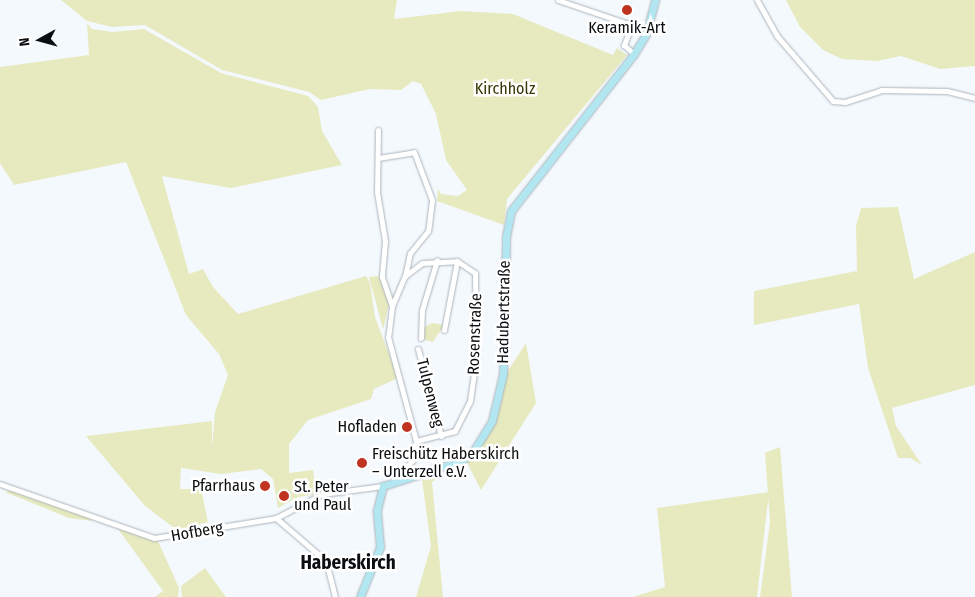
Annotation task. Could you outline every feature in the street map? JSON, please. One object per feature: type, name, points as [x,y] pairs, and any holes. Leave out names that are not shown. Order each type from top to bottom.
[{"type":"street","points":[[558,0],[632,25],[624,45],[634,54]]},
{"type":"street","name":"Hadubertstraße","points":[[383,486],[394,480],[449,466],[482,440],[498,404],[503,374],[506,237],[511,211],[634,54],[646,34],[655,0]]},
{"type":"street","points":[[757,0],[777,36],[833,101],[845,102],[880,90],[947,91],[975,98]]},
{"type":"street","points":[[378,130],[377,192],[385,241],[382,277],[392,306]]},
{"type":"street","points":[[378,158],[414,152],[432,200],[428,231],[410,252],[404,276],[392,306],[389,341],[416,441],[413,460],[394,480]]},
{"type":"street","points":[[404,276],[422,264],[437,260],[458,262],[444,330]]},
{"type":"street","name":"Tulpenweg","points":[[420,338],[422,310],[437,260]]},
{"type":"street","name":"Rosenstraße","points":[[416,441],[441,436],[455,430],[466,414],[476,360],[476,276],[458,262]]},
{"type":"street","name":"Tulpenweg","points":[[418,350],[441,436]]},
{"type":"street","name":"Hofberg","points":[[0,484],[118,527],[160,538],[276,518],[318,495],[383,486]]},
{"type":"street","points":[[360,597],[380,547],[377,510],[383,486]]},
{"type":"street","points":[[276,518],[326,561],[335,597]]},
{"type":"green space","name":"Kirchholz","points":[[61,0],[397,0],[394,19],[461,11],[513,14],[613,55],[617,48],[627,55],[507,199],[504,225],[437,201],[438,189],[441,194],[458,196],[467,190],[446,160],[436,114],[421,84],[413,81],[401,90],[370,89],[321,100],[309,92],[222,70],[145,25],[112,27],[87,21]]},
{"type":"green space","points":[[786,0],[975,0],[975,66],[940,69],[901,56],[877,61],[842,59],[823,50],[800,27]]},
{"type":"green space","points":[[87,23],[92,29],[112,32],[144,29],[221,73],[308,96],[318,107],[322,131],[342,165],[231,188],[162,176],[189,274],[203,269],[213,287],[238,314],[366,276],[370,283],[375,317],[398,378],[374,389],[371,399],[308,420],[289,444],[289,473],[313,470],[317,494],[298,497],[278,508],[273,479],[261,469],[221,474],[181,468],[180,489],[201,489],[208,522],[177,530],[145,506],[86,436],[212,421],[212,447],[215,412],[228,375],[219,354],[186,315],[126,162],[14,185],[0,163],[0,67],[89,55]]},
{"type":"green space","points":[[898,207],[914,279],[975,252],[975,385],[892,408],[896,426],[922,465],[910,458],[898,458],[868,368],[859,304],[754,325],[754,291],[857,271],[856,226],[861,208]]},
{"type":"green space","points":[[379,276],[389,305],[383,329],[369,277]]},
{"type":"green space","points":[[432,323],[444,325],[433,342],[422,339],[421,329]]},
{"type":"green space","points":[[526,343],[536,403],[481,490],[466,461],[483,440],[506,374]]},
{"type":"green space","points":[[780,447],[792,597],[760,597],[770,522],[765,453]]},
{"type":"green space","points":[[438,478],[432,482],[443,597],[416,597],[431,546],[422,480]]},
{"type":"green space","points":[[12,490],[93,521],[69,518],[5,492]]},
{"type":"green space","points":[[769,492],[757,597],[633,597],[665,587],[657,508]]},
{"type":"green space","points":[[118,529],[158,541],[179,588],[178,597],[155,597],[163,591]]},
{"type":"green space","points":[[205,568],[226,597],[182,597],[181,586]]},
{"type":"place","name":"Keramik-Art","points":[[627,10]]},
{"type":"place","name":"Hofladen","points":[[407,427]]},
{"type":"place","name":"Freischütz Haberskirch – Unterzell e.V.","points":[[362,463]]},
{"type":"place","name":"Pfarrhaus","points":[[265,486]]},
{"type":"place","name":"St. Peter und Paul","points":[[284,496]]},
{"type":"district","name":"Haberskirch","points":[[348,563]]}]
